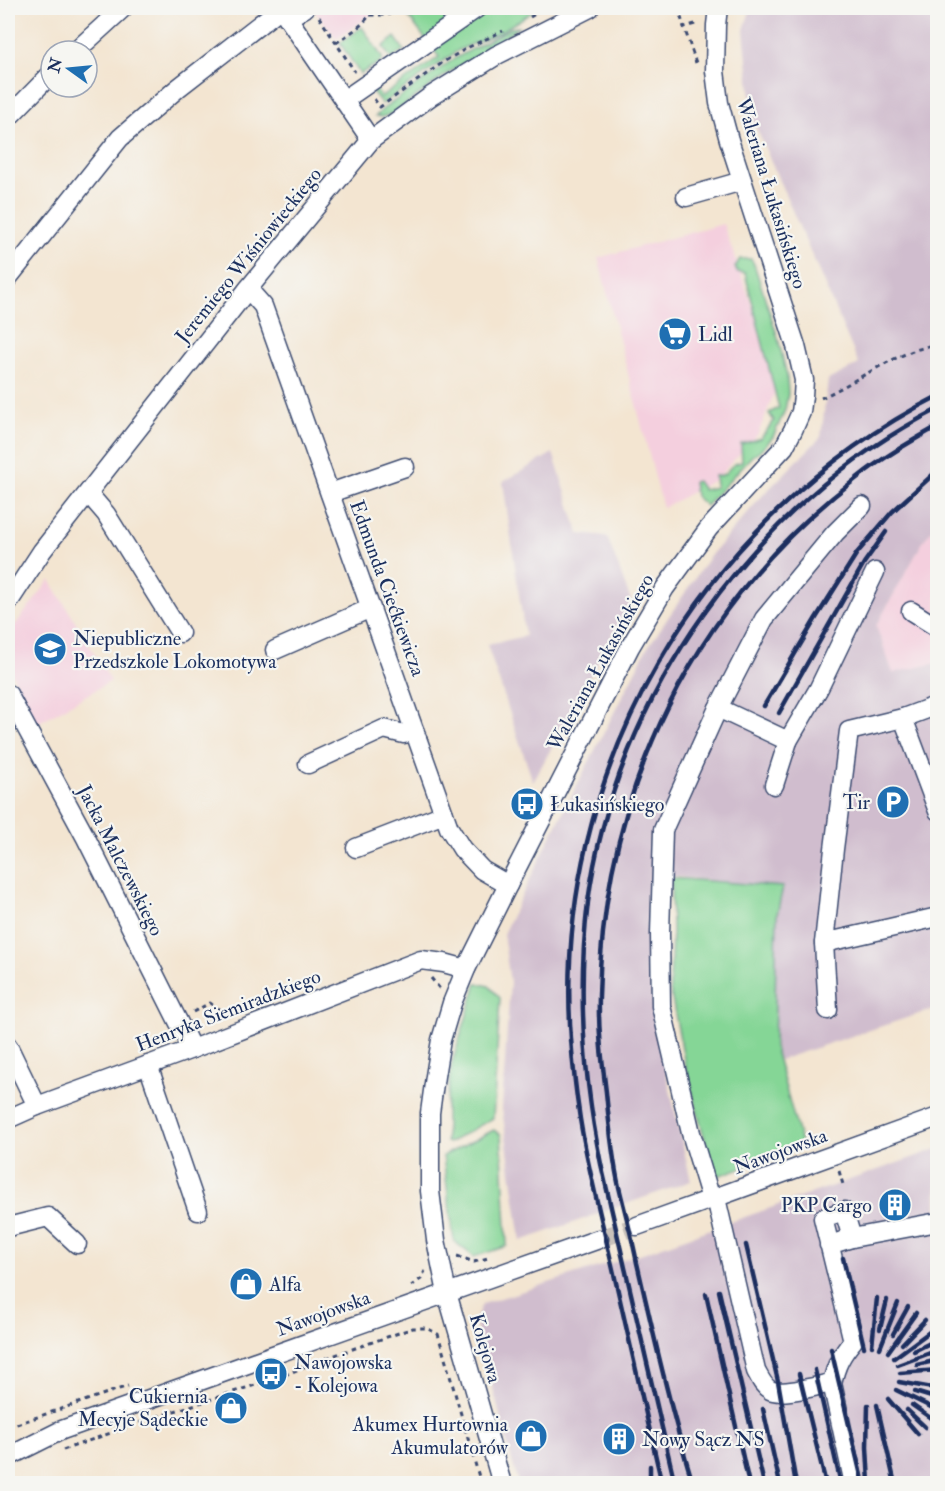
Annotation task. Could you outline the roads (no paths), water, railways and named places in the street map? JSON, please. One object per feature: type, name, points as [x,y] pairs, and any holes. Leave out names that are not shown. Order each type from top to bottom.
[{"type":"street","points":[[89,39],[123,8]]},
{"type":"street","points":[[344,100],[477,8]]},
{"type":"street","name":"Jeremiego Wiśniowieckiego","points":[[8,603],[42,551],[248,289],[371,140],[431,96],[497,55],[590,8]]},
{"type":"street","points":[[284,11],[371,140]]},
{"type":"street","points":[[8,278],[120,138],[178,88],[284,11],[311,11]]},
{"type":"street","name":"Waleriana Łukasińskiego","points":[[447,1293],[437,1252],[430,1191],[430,1113],[441,1040],[452,1003],[466,969],[508,885],[630,647],[665,588],[709,528],[784,447],[801,412],[804,380],[801,362],[719,103],[715,71],[717,16]]},
{"type":"street","points":[[8,118],[39,86]]},
{"type":"street","points":[[686,197],[742,180]]},
{"type":"street","name":"Edmunda Ciećkiewicza","points":[[248,289],[263,306],[449,828],[462,849],[482,870],[508,885]]},
{"type":"street","points":[[330,493],[405,467]]},
{"type":"street","points":[[88,493],[106,514],[180,633]]},
{"type":"street","points":[[832,1383],[780,1392],[764,1385],[756,1371],[713,1198],[691,1133],[661,1006],[660,934],[663,830],[718,708],[764,619],[835,532],[862,506]]},
{"type":"street","points":[[774,785],[788,741],[819,688],[875,572]]},
{"type":"street","points":[[275,650],[371,608]]},
{"type":"street","points":[[911,611],[938,628]]},
{"type":"street","name":"Jacka Malczewskiego","points":[[8,694],[86,838],[192,1049]]},
{"type":"street","points":[[828,1010],[824,944],[849,731],[903,718],[938,705]]},
{"type":"street","points":[[718,708],[788,741]]},
{"type":"street","points":[[903,718],[938,811]]},
{"type":"street","points":[[308,764],[384,729],[404,734],[415,732]]},
{"type":"street","points":[[356,848],[444,814]]},
{"type":"street","points":[[824,944],[938,917]]},
{"type":"street","name":"Henryka Siemiradzkiego","points":[[8,1119],[422,960],[466,969]]},
{"type":"street","points":[[8,1046],[38,1106]]},
{"type":"street","points":[[148,1065],[198,1211]]},
{"type":"street","name":"Nawojowska","points":[[637,1226],[938,1117]]},
{"type":"street","points":[[852,1238],[844,1211],[823,1218],[853,1341],[843,1353],[836,1367],[832,1383],[854,1484]]},
{"type":"street","points":[[8,1227],[48,1217],[77,1244]]},
{"type":"street","points":[[829,1245],[852,1238],[938,1222]]},
{"type":"street","name":"Nawojowska","points":[[8,1457],[62,1430],[599,1239]]},
{"type":"street","name":"Kolejowa","points":[[447,1293],[502,1484]]},
{"type":"street","name":"Nawojowska","points":[[8,1442],[62,1430]]},
{"type":"tunnel","points":[[599,1239],[637,1226]]},
{"type":"railway","points":[[662,1484],[591,1175],[576,1089],[571,1039],[571,940],[587,843],[616,750],[659,663],[713,582],[778,510],[854,447],[938,396]]},
{"type":"railway","points":[[675,1484],[601,1164],[586,1066],[583,1001],[585,935],[588,902],[603,826],[628,752],[662,680],[704,614],[754,552],[809,496],[871,448],[938,409]]},
{"type":"railway","points":[[693,1484],[663,1374],[614,1163],[601,1044],[599,996],[605,920],[618,846],[639,775],[668,707],[704,643],[748,583],[799,528],[857,478],[886,457],[938,426]]},
{"type":"railway","points":[[764,706],[857,553],[892,512],[938,470]]},
{"type":"railway","points":[[779,713],[864,563],[886,532]]},
{"type":"railway","points":[[746,1245],[778,1381],[796,1484]]},
{"type":"railway","points":[[843,1258],[864,1347]]},
{"type":"railway","points":[[719,1291],[764,1484]]},
{"type":"railway","points":[[706,1294],[749,1484]]},
{"type":"railway","points":[[872,1346],[877,1298]]},
{"type":"railway","points":[[880,1329],[887,1300]]},
{"type":"railway","points":[[880,1348],[898,1303]]},
{"type":"railway","points":[[893,1334],[908,1307]]},
{"type":"railway","points":[[888,1352],[916,1313]]},
{"type":"railway","points":[[902,1344],[925,1320]]},
{"type":"railway","points":[[894,1358],[932,1330]]},
{"type":"railway","points":[[914,1351],[938,1339]]},
{"type":"railway","points":[[831,1349],[863,1484]]},
{"type":"railway","points":[[898,1365],[938,1350]]},
{"type":"railway","points":[[917,1365],[938,1360]]},
{"type":"railway","points":[[815,1370],[841,1484]]},
{"type":"railway","points":[[900,1373],[938,1370]]},
{"type":"railway","points":[[799,1374],[826,1484]]},
{"type":"railway","points":[[899,1382],[938,1389]]},
{"type":"railway","points":[[896,1390],[937,1410]]},
{"type":"railway","points":[[915,1392],[938,1399]]},
{"type":"railway","points":[[888,1399],[918,1434]]},
{"type":"railway","points":[[868,1405],[869,1483]]},
{"type":"railway","points":[[877,1405],[895,1484]]},
{"type":"railway","points":[[912,1405],[932,1419]]},
{"type":"railway","points":[[763,1409],[780,1484]]},
{"type":"railway","points":[[907,1410],[925,1427]]},
{"type":"railway","points":[[650,1466],[650,1484]]},
{"type":"place","name":"Lidl","points":[[675,334]]},
{"type":"place","name":"Niepubliczne Przedszkole Lokomotywa","points":[[50,649]]},
{"type":"place","name":"Tir","points":[[893,802]]},
{"type":"place","name":"Łukasińskiego","points":[[527,804]]},
{"type":"place","name":"PKP Cargo","points":[[895,1205]]},
{"type":"place","name":"Alfa","points":[[246,1284]]},
{"type":"place","name":"Nawojowska - Kolejowa","points":[[271,1374]]},
{"type":"place","name":"Cukiernia Mecyje Sądeckie","points":[[231,1408]]},
{"type":"place","name":"Akumex Hurtownia Akumulatorów","points":[[531,1436]]},
{"type":"place","name":"Nowy Sącz NS","points":[[619,1439]]}]
